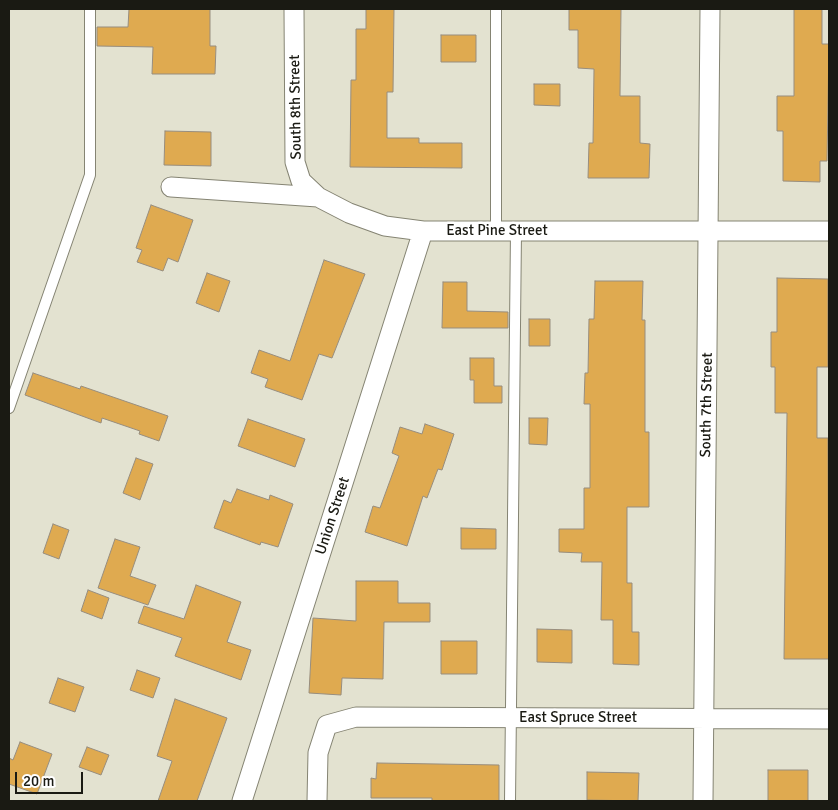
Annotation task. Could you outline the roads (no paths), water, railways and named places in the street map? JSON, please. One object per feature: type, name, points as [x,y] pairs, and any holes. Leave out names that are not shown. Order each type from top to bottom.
[{"type":"street","name":"South 8th Street","points":[[294,9],[295,162],[301,182],[318,197]]},
{"type":"street","name":"South 7th Street","points":[[703,801],[710,9]]},
{"type":"street","name":"East Pine Street","points":[[172,187],[318,197],[349,213],[385,226],[423,231],[829,231]]},
{"type":"street","name":"Union Street","points":[[242,801],[423,231]]},
{"type":"street","name":"East Spruce Street","points":[[317,801],[318,752],[327,725],[356,717],[829,719]]},
{"type":"lane","points":[[9,408],[90,175],[90,9]]},
{"type":"lane","points":[[496,9],[496,231]]},
{"type":"lane","points":[[510,801],[516,231]]}]
